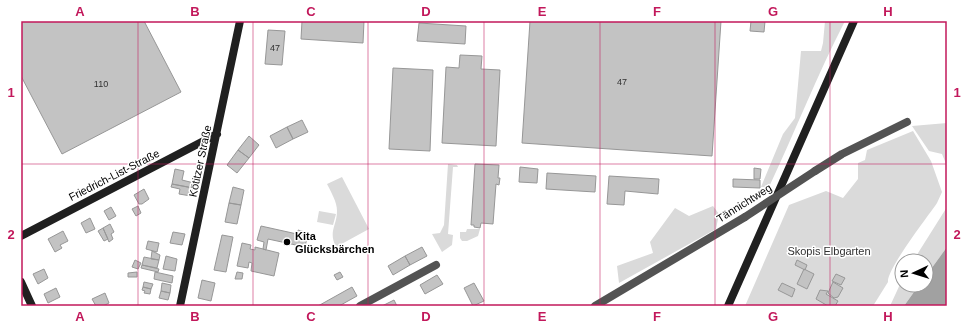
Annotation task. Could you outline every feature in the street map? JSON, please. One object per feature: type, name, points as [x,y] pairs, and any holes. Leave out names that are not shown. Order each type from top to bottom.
[{"type":"street","name":"Kötitzer Straße","points":[[180,306],[240,21]]},
{"type":"street","points":[[728,306],[854,21]]},
{"type":"street","name":"Tännichtweg","points":[[595,306],[744,217],[842,154],[907,122]]},
{"type":"street","name":"Friedrich-List-Straße","points":[[21,236],[217,134]]},
{"type":"street","points":[[360,306],[436,265]]},
{"type":"street","points":[[21,282],[32,306]]},
{"type":"green space","points":[[825,21],[845,21],[769,187],[761,187],[783,134],[795,118],[801,51],[821,51]]},
{"type":"green space","points":[[947,123],[947,166],[942,154],[929,151],[912,126]]},
{"type":"green space","name":"Skopis Elbgarten","points":[[913,131],[931,161],[942,192],[937,203],[902,253],[894,253],[894,266],[888,282],[873,306],[745,306],[789,205],[826,191],[843,198],[858,179],[858,163],[865,160],[867,150]]},
{"type":"green space","points":[[448,164],[457,165],[458,167],[453,167],[448,234],[453,235],[452,245],[442,252],[432,234],[440,233],[444,225]]},
{"type":"green space","points":[[342,177],[369,229],[336,247],[333,233],[337,216],[337,208],[334,197],[327,184]]},
{"type":"green space","points":[[713,206],[719,214],[716,229],[619,283],[617,266],[653,253],[650,242],[675,208],[689,216]]},
{"type":"green space","points":[[947,207],[947,247],[934,265],[934,253],[918,253]]},
{"type":"green space","points":[[319,211],[336,214],[333,225],[317,222]]},
{"type":"green space","points":[[467,229],[480,229],[478,236],[467,241],[462,241],[460,238],[460,232],[466,232]]},
{"type":"green space","points":[[896,293],[913,293],[904,306],[890,306]]},
{"type":"shaded area","points":[[947,247],[947,306],[904,306],[913,293],[934,293],[934,265]]},
{"type":"building","points":[[21,21],[144,21],[181,92],[62,154],[21,76]]},
{"type":"building","points":[[302,21],[364,21],[363,43],[301,39]]},
{"type":"building","points":[[530,21],[721,21],[712,156],[522,143]]},
{"type":"building","points":[[751,21],[765,21],[764,32],[750,31]]},
{"type":"building","points":[[419,23],[466,26],[465,44],[417,41]]},
{"type":"building","points":[[268,30],[285,31],[282,65],[265,64]]},
{"type":"building","points":[[460,55],[482,56],[481,69],[500,70],[496,146],[442,143],[446,67],[459,68]]},
{"type":"building","points":[[393,68],[433,70],[430,151],[389,149]]},
{"type":"building","points":[[302,120],[308,132],[293,139],[287,127]]},
{"type":"building","points":[[287,127],[293,139],[276,148],[270,136]]},
{"type":"building","points":[[249,136],[259,145],[249,158],[238,150]]},
{"type":"building","points":[[238,150],[249,158],[237,173],[227,165]]},
{"type":"building","points":[[475,164],[499,165],[498,178],[500,178],[499,185],[496,184],[493,224],[481,223],[480,228],[471,225]]},
{"type":"building","points":[[520,167],[538,169],[537,183],[519,182]]},
{"type":"building","points":[[754,168],[761,169],[760,179],[754,179]]},
{"type":"building","points":[[175,169],[184,171],[182,180],[194,183],[193,188],[172,184]]},
{"type":"building","points":[[547,173],[596,176],[595,192],[546,189]]},
{"type":"building","points":[[609,176],[659,179],[658,194],[625,191],[624,205],[607,204]]},
{"type":"building","points":[[733,179],[760,180],[760,188],[733,187]]},
{"type":"building","points":[[172,184],[193,188],[191,196],[179,194],[180,189],[171,187]]},
{"type":"building","points":[[233,187],[244,190],[241,205],[229,203]]},
{"type":"building","points":[[144,189],[149,199],[142,204],[139,204],[134,195]]},
{"type":"building","points":[[229,203],[241,205],[237,224],[225,222]]},
{"type":"building","points":[[138,206],[141,213],[136,216],[132,209]]},
{"type":"building","points":[[111,207],[116,216],[109,220],[104,211]]},
{"type":"building","points":[[90,218],[95,229],[86,233],[81,223]]},
{"type":"building","points":[[110,224],[114,232],[111,234],[113,239],[109,242],[103,228]]},
{"type":"building","points":[[261,226],[297,234],[298,230],[308,233],[305,247],[268,239],[266,250],[263,249],[264,242],[257,240]]},
{"type":"building","points":[[103,228],[108,239],[104,241],[98,231]]},
{"type":"building","points":[[63,231],[68,241],[60,245],[62,248],[55,252],[48,239]]},
{"type":"building","points":[[173,232],[185,234],[182,245],[170,243]]},
{"type":"building","points":[[222,235],[233,237],[226,272],[214,270]]},
{"type":"building","points":[[148,241],[159,243],[157,252],[146,249]]},
{"type":"building","points":[[242,243],[251,245],[250,249],[255,250],[255,247],[279,253],[274,276],[251,271],[252,263],[249,262],[248,268],[237,266]]},
{"type":"building","points":[[422,247],[427,256],[410,265],[405,256]]},
{"type":"building","points":[[152,251],[160,255],[159,260],[151,259]]},
{"type":"building","points":[[166,256],[177,259],[175,271],[163,269]]},
{"type":"building","points":[[405,256],[410,265],[393,275],[388,266]]},
{"type":"building","points":[[144,257],[159,260],[157,268],[142,265]]},
{"type":"building","points":[[135,260],[141,263],[138,269],[132,267]]},
{"type":"building","points":[[797,260],[807,265],[805,270],[795,265]]},
{"type":"building","points":[[142,265],[159,269],[158,272],[141,268]]},
{"type":"building","points":[[44,269],[48,278],[38,284],[33,274]]},
{"type":"building","points":[[804,269],[814,274],[807,289],[797,284]]},
{"type":"building","points":[[137,272],[137,277],[128,277],[128,273]]},
{"type":"building","points":[[155,272],[173,276],[172,283],[154,279]]},
{"type":"building","points":[[237,272],[243,273],[242,279],[235,279]]},
{"type":"building","points":[[340,272],[343,277],[337,280],[334,275]]},
{"type":"building","points":[[836,274],[845,278],[841,285],[832,281]]},
{"type":"building","points":[[437,275],[443,284],[425,294],[420,285]]},
{"type":"building","points":[[202,280],[215,283],[211,301],[198,298]]},
{"type":"building","points":[[144,282],[153,284],[151,289],[143,287]]},
{"type":"building","points":[[833,282],[843,288],[838,297],[834,298],[828,293]]},
{"type":"building","points":[[162,283],[171,285],[170,293],[161,291]]},
{"type":"building","points":[[474,283],[484,301],[473,306],[464,288]]},
{"type":"building","points":[[782,283],[795,289],[792,297],[778,290]]},
{"type":"building","points":[[143,287],[151,289],[150,294],[144,293],[145,291],[142,290]]},
{"type":"building","points":[[352,287],[357,296],[339,306],[318,306]]},
{"type":"building","points":[[56,288],[60,297],[48,303],[44,294]]},
{"type":"building","points":[[820,290],[828,291],[826,294],[838,301],[835,306],[828,306],[816,299]]},
{"type":"building","points":[[161,291],[170,293],[168,300],[159,298]]},
{"type":"building","points":[[105,293],[109,303],[103,306],[96,306],[92,299]]},
{"type":"building","points":[[394,300],[397,306],[382,306]]},
{"type":"place","name":"Kita Glücksbärchen","points":[[287,242]]}]
